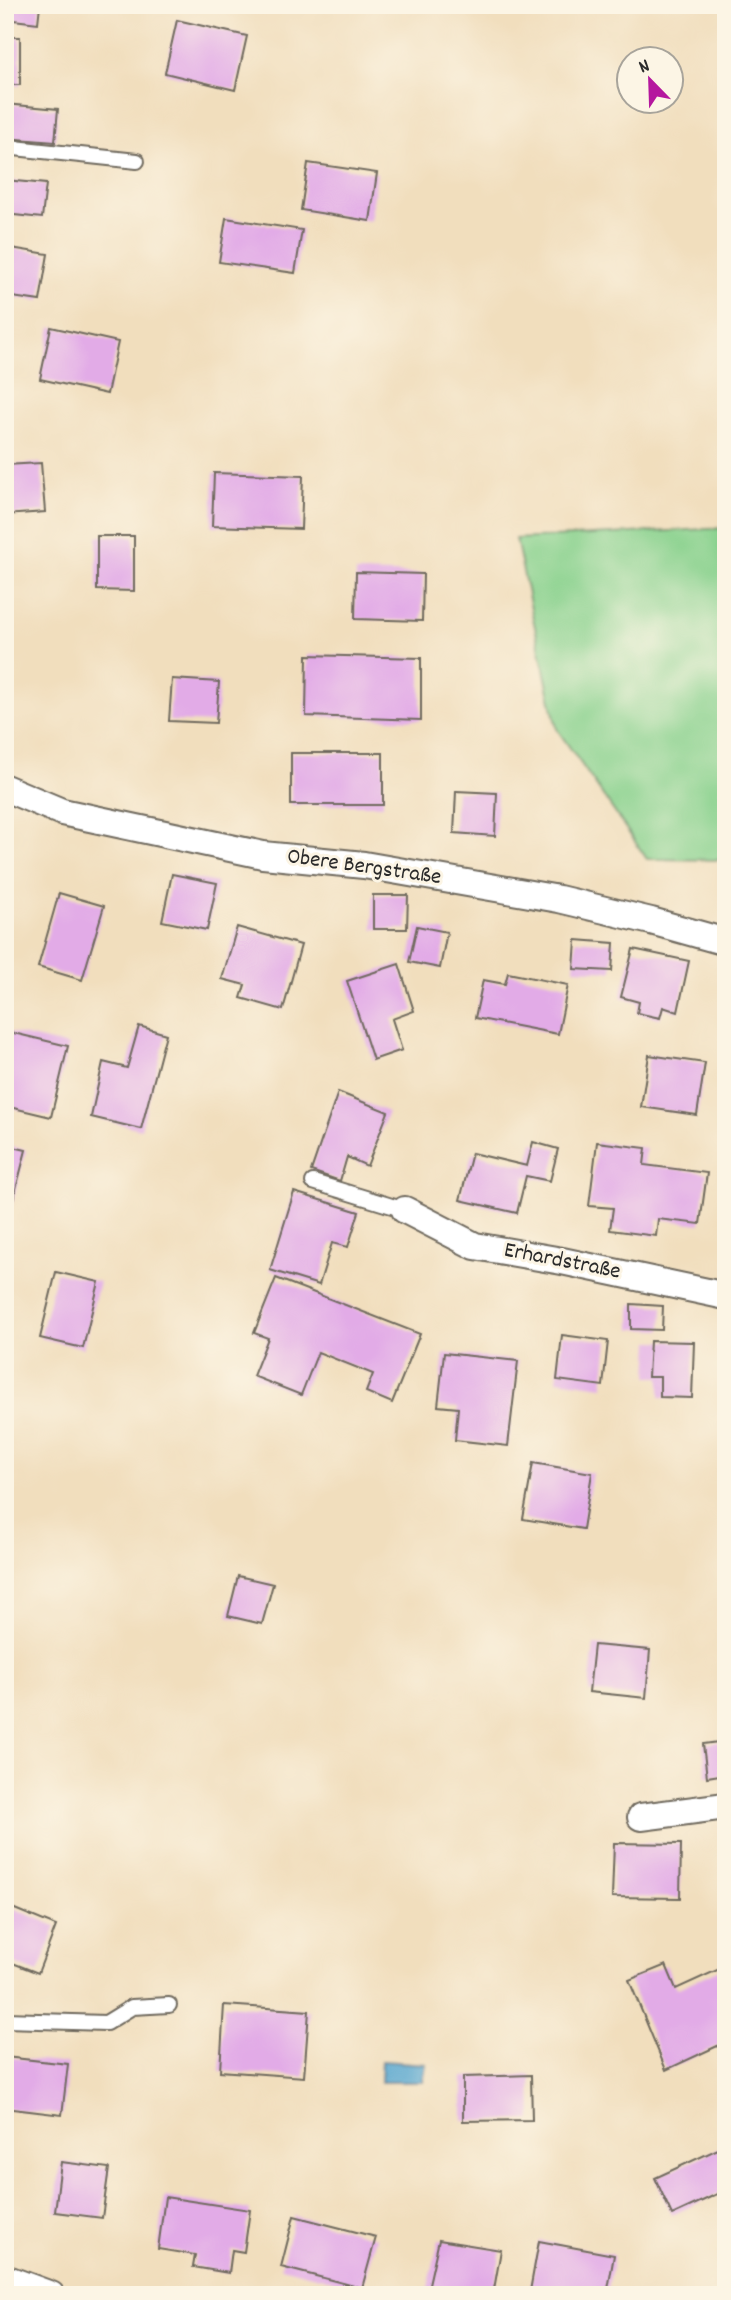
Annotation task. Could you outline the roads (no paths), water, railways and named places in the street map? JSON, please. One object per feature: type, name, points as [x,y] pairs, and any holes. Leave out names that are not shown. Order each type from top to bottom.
[{"type":"street","name":"Obere Bergstraße","points":[[5,788],[75,815],[263,855],[364,865],[559,899],[726,942]]},
{"type":"street","name":"Erhardstraße","points":[[405,1210],[475,1246],[562,1261],[726,1296]]},
{"type":"street","points":[[641,1817],[726,1806]]},
{"type":"street","points":[[5,2278],[51,2295]]},
{"type":"lane","points":[[5,147],[137,161]]},
{"type":"lane","points":[[313,1182],[405,1210]]},
{"type":"lane","points":[[5,2020],[106,2023],[132,2007],[169,2006]]},
{"type":"water","points":[[382,2061],[426,2064],[423,2082],[381,2082]]}]
